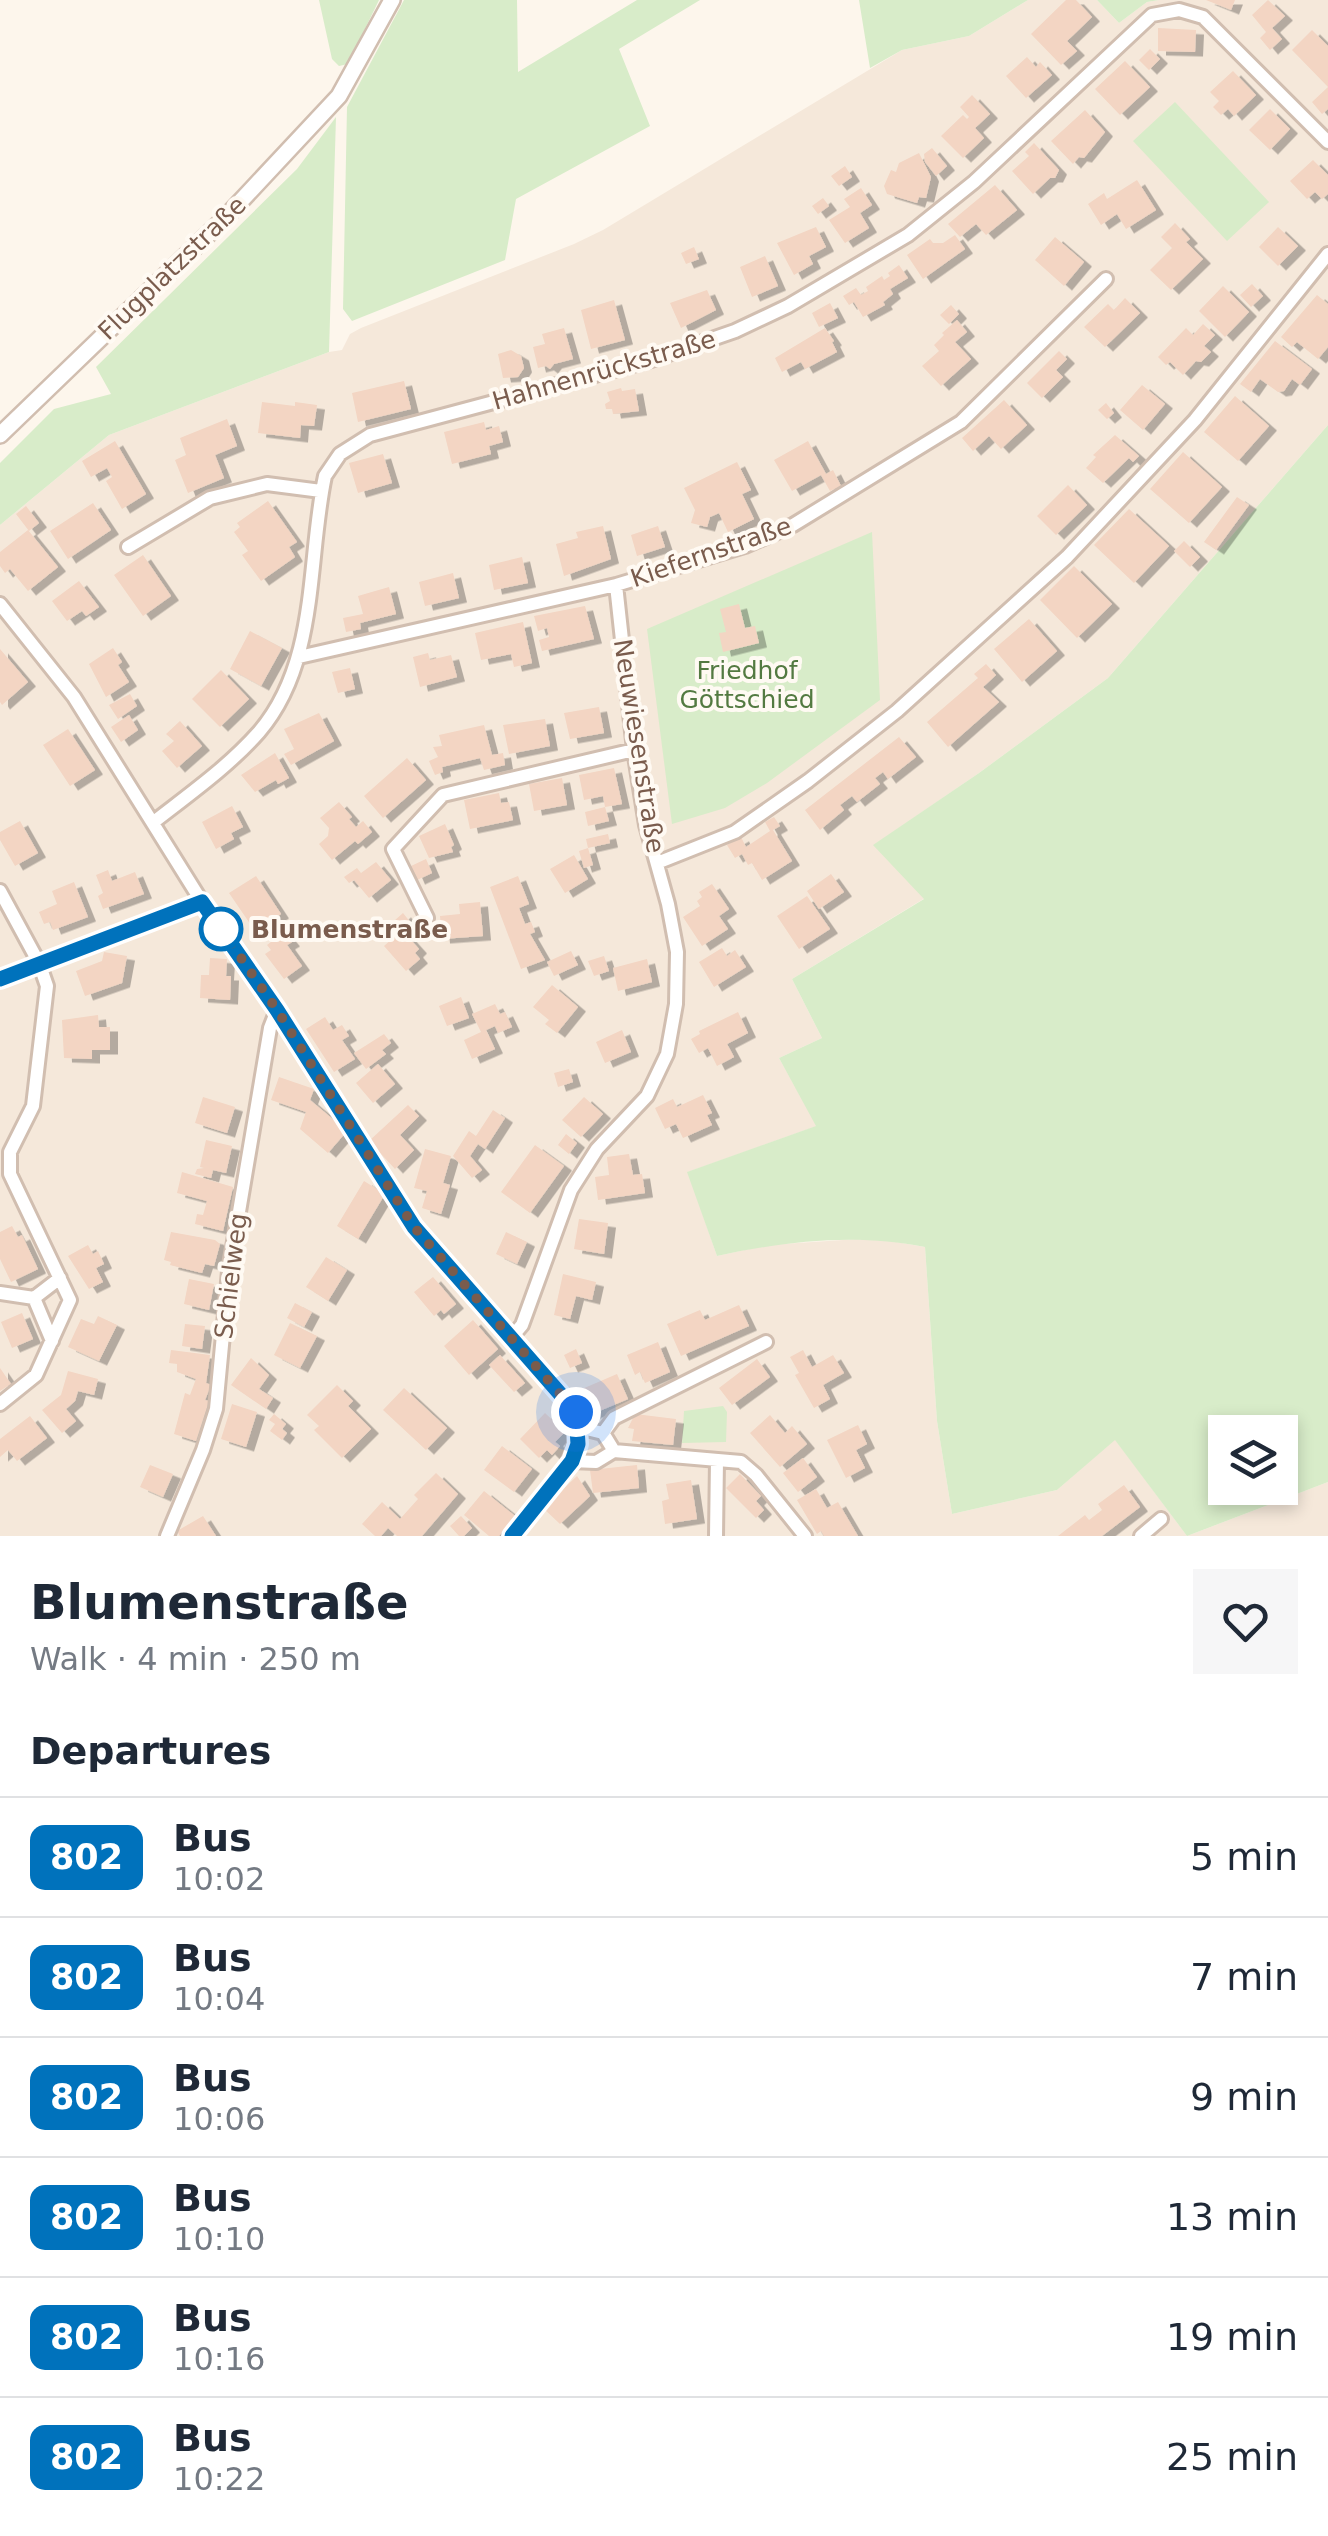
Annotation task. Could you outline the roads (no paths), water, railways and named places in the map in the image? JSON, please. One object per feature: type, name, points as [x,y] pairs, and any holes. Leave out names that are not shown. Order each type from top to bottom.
[{"type":"street","name":"Flugplatzstraße","points":[[0,435],[224,220],[339,96],[392,0]]},
{"type":"street","name":"Hahnenrückstraße","points":[[155,821],[260,731],[284,694],[298,656],[321,492],[330,465],[353,444],[370,435],[682,350],[735,331],[830,282],[908,235],[974,182],[1152,15],[1179,10],[1203,17],[1328,142]]},
{"type":"street","points":[[656,862],[735,832],[897,711],[1067,557],[1195,420],[1328,254]]},
{"type":"street","name":"Kiefernstraße","points":[[298,656],[616,585],[744,546],[793,525],[961,422],[1106,278]]},
{"type":"street","points":[[128,547],[210,498],[268,484],[321,492]]},
{"type":"street","name":"Neuwiesenstraße","points":[[510,1338],[522,1325],[571,1190],[598,1149],[646,1096],[667,1054],[676,1004],[677,952],[646,825],[616,585]]},
{"type":"street","points":[[0,604],[74,696],[202,902],[277,1010],[414,1227],[576,1412],[578,1427],[572,1461],[512,1536]]},
{"type":"street","points":[[427,918],[393,850],[443,794],[634,750]]},
{"type":"street","points":[[0,890],[39,963],[46,986],[32,1106],[10,1152],[10,1174],[70,1300],[36,1374],[0,1404]]},
{"type":"street","points":[[0,979],[202,902]]},
{"type":"street","name":"Schielweg","points":[[167,1536],[216,1409],[232,1254],[270,1028],[277,1010]]},
{"type":"street","points":[[0,1293],[34,1298],[60,1278]]},
{"type":"street","points":[[34,1298],[52,1341]]},
{"type":"street","points":[[603,1434],[614,1418],[766,1342]]},
{"type":"street","points":[[578,1427],[603,1434],[614,1451]]},
{"type":"street","points":[[572,1461],[596,1462],[614,1451],[741,1462],[805,1536]]},
{"type":"street","points":[[716,1536],[717,1460]]},
{"type":"street","points":[[1142,1536],[1161,1520]]},
{"type":"place","name":"Blumenstraße","points":[[221,929]]},
{"type":"park label","name":"Friedhof Göttschied","points":[[747,684]]}]
